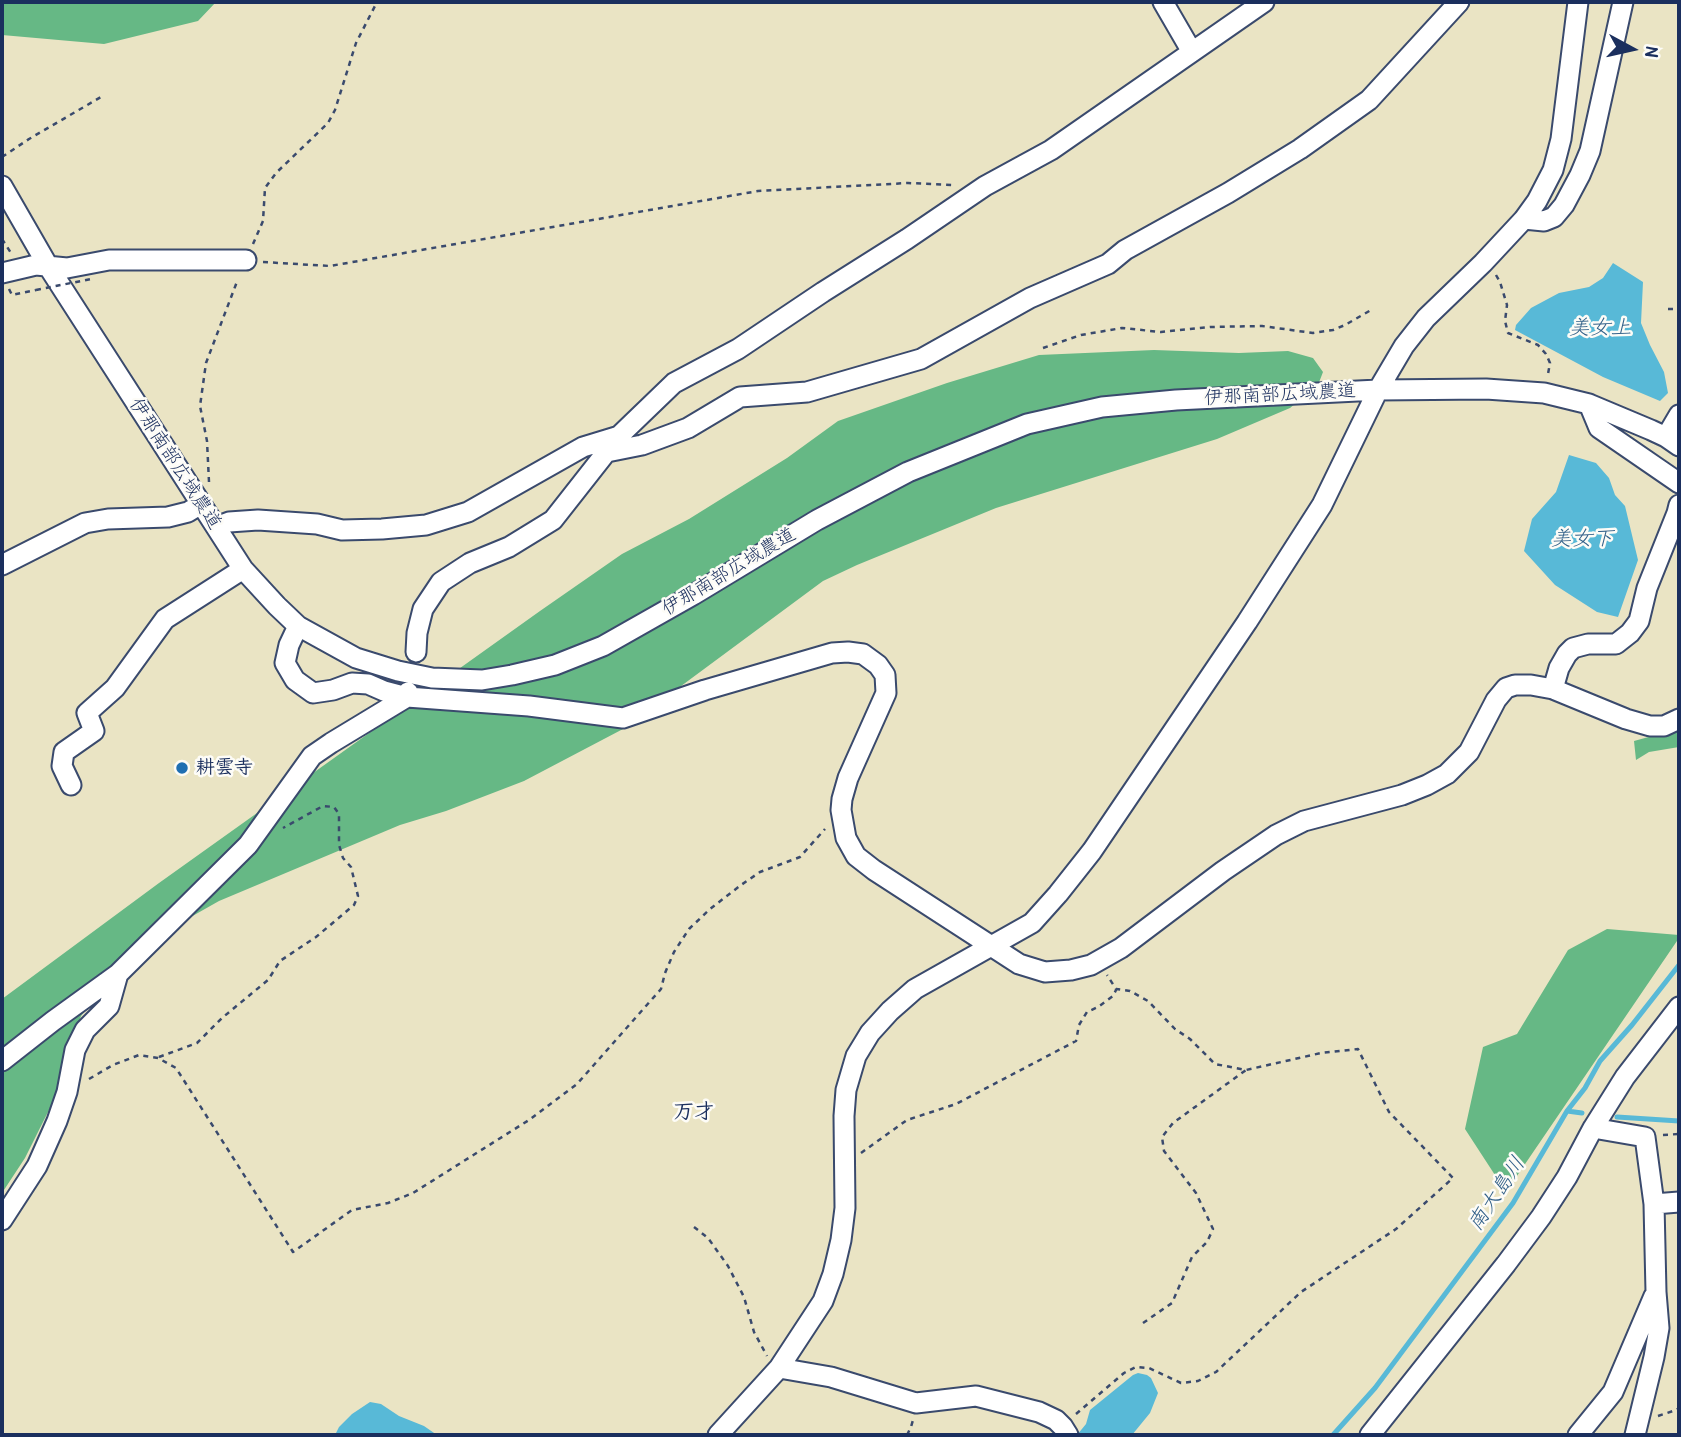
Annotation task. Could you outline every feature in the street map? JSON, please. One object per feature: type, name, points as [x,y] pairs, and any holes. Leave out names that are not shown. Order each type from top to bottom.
[{"type":"street","points":[[1163,2],[1192,52]]},
{"type":"street","points":[[416,652],[417,633],[424,610],[441,582],[470,563],[509,547],[553,520],[619,436],[674,383],[738,349],[985,186],[1051,150],[1264,2]]},
{"type":"street","points":[[607,452],[642,445],[688,428],[740,397],[807,392],[921,359],[1030,298],[1108,264],[1125,250],[1228,193],[1300,149],[1369,100],[1459,2]]},
{"type":"street","points":[[719,1435],[779,1368],[823,1301],[833,1274],[845,1208],[846,1090],[856,1056],[870,1032],[915,989],[1032,923],[1092,851],[1247,622],[1322,505],[1378,390],[1404,346],[1426,318],[1483,264],[1537,201],[1553,170],[1561,139],[1578,2]]},
{"type":"street","points":[[1524,219],[1544,221],[1554,217],[1564,205],[1580,175],[1590,151],[1623,2]]},
{"type":"street","name":"伊那南部広域農道","points":[[6,194],[48,266],[243,569],[298,626],[356,658],[432,678],[482,680],[512,676],[603,646],[817,520],[908,472],[1027,424],[1102,407],[1176,400],[1378,390],[1486,389],[1544,393],[1589,404],[1612,412],[1673,442]]},
{"type":"street","points":[[6,281],[36,265],[67,268],[109,260],[246,260]]},
{"type":"street","points":[[1589,404],[1599,428],[1679,483]]},
{"type":"street","points":[[1673,442],[1679,415]]},
{"type":"street","points":[[216,527],[229,522],[258,520],[317,524],[342,530],[426,525],[468,512],[583,447],[619,436]]},
{"type":"street","points":[[2,565],[85,523],[108,519],[168,517],[188,512],[201,504]]},
{"type":"street","points":[[1553,689],[1559,668],[1573,648],[1588,644],[1616,644],[1630,634],[1639,621],[1647,588],[1679,505]]},
{"type":"street","points":[[71,785],[62,766],[64,752],[94,731],[87,713],[115,688],[165,619],[243,569]]},
{"type":"street","points":[[298,626],[289,645],[285,663],[295,680],[313,693],[352,683],[368,684],[384,691],[623,718],[705,690],[832,653],[863,654],[878,664],[885,675],[886,693],[848,778],[842,799],[841,810],[846,838],[856,856],[1019,964],[1045,972],[1091,965],[1121,948],[1223,871],[1276,835],[1304,821],[1402,795],[1447,774],[1469,752],[1496,699],[1506,688],[1531,685],[1553,689],[1650,726],[1664,726],[1679,719]]},
{"type":"street","points":[[2,1061],[118,974],[248,845],[312,756],[408,693]]},
{"type":"street","points":[[2,1220],[37,1166],[67,1092],[75,1050],[85,1030],[109,1006],[118,974]]},
{"type":"street","points":[[1370,1435],[1541,1217],[1567,1177],[1592,1128],[1631,1068],[1679,1007]]},
{"type":"street","points":[[1592,1128],[1645,1137],[1654,1204],[1659,1328],[1635,1435]]},
{"type":"street","points":[[1654,1204],[1679,1202]]},
{"type":"street","points":[[1577,1435],[1613,1392],[1656,1292]]},
{"type":"street","points":[[779,1368],[831,1377],[916,1403],[976,1396],[1040,1412],[1062,1428]]},
{"type":"path","points":[[201,504],[210,492],[208,441],[200,406],[206,363],[263,221],[265,188],[276,173],[328,124],[356,43],[377,2]]},
{"type":"path","points":[[2,157],[101,97]]},
{"type":"path","points":[[246,260],[330,266],[758,191],[908,183],[985,186]]},
{"type":"path","points":[[1495,274],[1507,305],[1505,321],[1508,333],[1538,345],[1546,354],[1550,363],[1547,381]]},
{"type":"path","points":[[6,281],[12,295],[91,279]]},
{"type":"path","points":[[1668,309],[1679,309]]},
{"type":"path","points":[[1043,348],[1081,335],[1122,328],[1161,332],[1262,326],[1313,333],[1345,326],[1371,310]]},
{"type":"path","points":[[158,1058],[197,1043],[222,1017],[268,980],[280,961],[316,937],[354,905],[358,896],[351,867],[343,858],[339,845],[339,814],[334,807],[323,806],[280,830]]},
{"type":"path","points":[[67,1092],[113,1065],[139,1055],[158,1058],[176,1068],[293,1252],[352,1210],[388,1203],[412,1193],[528,1120],[577,1084],[661,989],[674,953],[689,929],[750,878],[800,857],[841,810]]},
{"type":"path","points":[[1097,961],[1116,989],[1130,991],[1148,1001],[1175,1030],[1215,1064],[1246,1070]]},
{"type":"path","points":[[845,1166],[907,1119],[956,1104],[1076,1041],[1079,1025],[1087,1012],[1113,996],[1116,989]]},
{"type":"path","points":[[1062,1428],[1124,1373],[1136,1367],[1149,1368],[1181,1383],[1198,1381],[1216,1372],[1301,1292],[1396,1229],[1453,1178],[1389,1112],[1358,1049],[1321,1053],[1246,1070],[1173,1123],[1162,1137],[1164,1151],[1196,1193],[1213,1229],[1207,1242],[1192,1257],[1172,1303],[1143,1323]]},
{"type":"path","points":[[694,1227],[708,1238],[728,1266],[744,1297],[754,1332],[766,1356],[779,1368]]},
{"type":"green space","points":[[2,2],[216,2],[198,21],[104,44],[2,35]]},
{"type":"green space","points":[[1154,350],[1239,353],[1288,351],[1313,358],[1323,372],[1318,385],[1290,408],[1217,439],[996,508],[823,581],[623,729],[524,781],[446,811],[400,825],[219,901],[136,948],[81,1016],[53,1102],[25,1158],[2,1193],[2,999],[159,883],[622,554],[689,519],[787,458],[838,421],[1039,355]]},
{"type":"green space","points":[[1679,723],[1679,747],[1649,752],[1636,760],[1634,741],[1674,730]]},
{"type":"green space","points":[[1607,929],[1679,935],[1679,938],[1506,1192],[1465,1129],[1483,1047],[1517,1034],[1568,950]]},
{"type":"water","name":"美女上","points":[[1613,263],[1643,282],[1641,323],[1664,372],[1668,393],[1660,401],[1603,377],[1515,330],[1516,325],[1531,308],[1559,293],[1589,287],[1603,278]]},
{"type":"water","name":"美女下","points":[[1569,455],[1596,463],[1609,478],[1615,495],[1625,506],[1638,560],[1618,617],[1597,612],[1555,585],[1524,551],[1532,519],[1556,492]]},
{"type":"water","points":[[1138,1373],[1151,1378],[1158,1393],[1150,1413],[1132,1435],[1077,1435],[1086,1424],[1090,1410]]},
{"type":"water","points":[[370,1402],[381,1404],[437,1435],[335,1435],[352,1414]]},
{"type":"waterway","name":"南大島川","points":[[1333,1435],[1375,1388],[1513,1203],[1600,1061],[1679,965]]},
{"type":"waterway","points":[[1567,1111],[1582,1113]]},
{"type":"waterway","points":[[1617,1117],[1679,1121]]},
{"type":"place","name":"耕雲寺","points":[[182,768]]},
{"type":"district","name":"万才","points":[[694,1112]]}]
